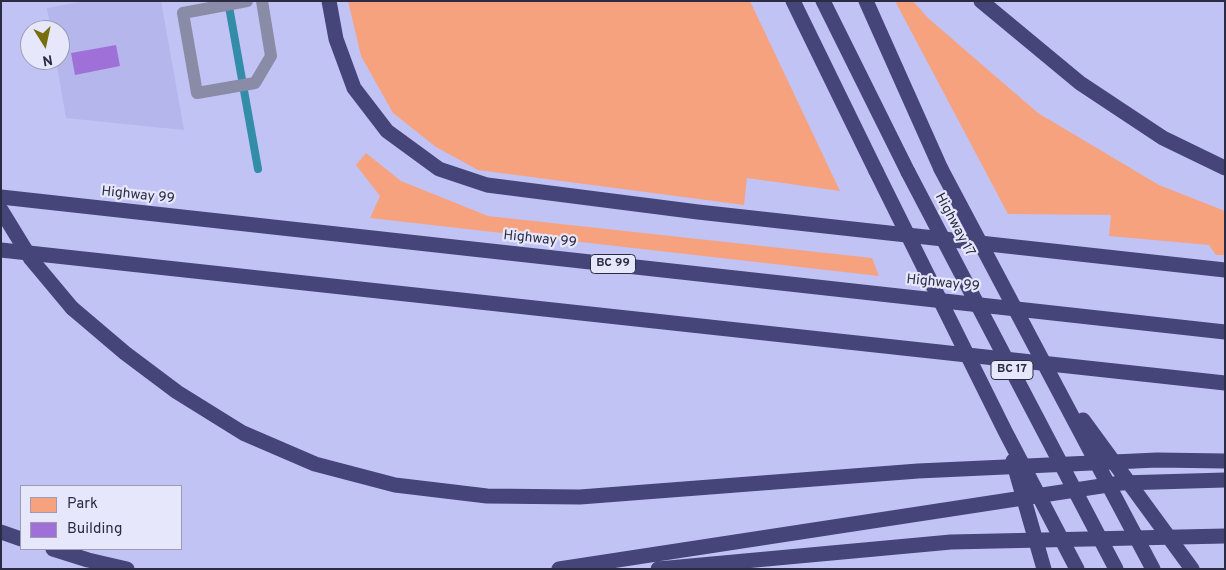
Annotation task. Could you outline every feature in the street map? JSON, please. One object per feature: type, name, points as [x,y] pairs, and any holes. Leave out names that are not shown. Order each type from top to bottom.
[{"type":"highway","points":[[329,1],[336,39],[354,88],[387,131],[439,169],[487,185],[698,212],[1225,270]]},
{"type":"highway","points":[[793,1],[1005,431],[1077,569]]},
{"type":"highway","name":"Highway 17","points":[[824,1],[908,172],[1116,569]]},
{"type":"highway","name":"Highway 17","points":[[866,1],[941,169],[1153,569]]},
{"type":"highway","points":[[981,1],[1080,83],[1163,138],[1225,168]]},
{"type":"highway","name":"Highway 99","points":[[1,197],[1225,332]]},
{"type":"highway","points":[[1,210],[31,259],[72,308],[125,353],[177,392],[243,433],[315,464],[395,485],[487,496],[580,497],[918,471],[1158,460],[1225,461]]},
{"type":"highway","points":[[1,250],[1225,383]]},
{"type":"highway","points":[[1051,376],[1192,569]]},
{"type":"highway","points":[[1005,431],[1044,569]]},
{"type":"highway","points":[[559,569],[1121,483],[1225,480]]},
{"type":"highway","points":[[1,532],[20,539]]},
{"type":"highway","points":[[658,569],[951,542],[1225,536]]},
{"type":"highway","points":[[57,550],[127,569]]},
{"type":"lane","points":[[244,2],[183,13],[197,93],[255,83],[271,56],[262,1]]},
{"type":"shaded area","points":[[86,1],[161,1],[184,130],[66,118],[58,70],[70,70],[70,20],[49,20],[47,8]]},
{"type":"green space","points":[[348,1],[750,1],[840,191],[747,178],[744,205],[478,170],[436,147],[393,113],[361,56]]},
{"type":"green space","points":[[895,1],[913,1],[928,18],[1038,113],[1159,185],[1225,211],[1225,255],[1216,255],[1209,245],[1109,236],[1111,215],[1008,214]]},
{"type":"green space","points":[[366,153],[401,181],[488,216],[872,258],[879,276],[370,218],[380,196],[356,165]]},
{"type":"building","points":[[116,45],[120,66],[75,75],[71,53]]},
{"type":"waterway","points":[[228,1],[258,169]]}]
